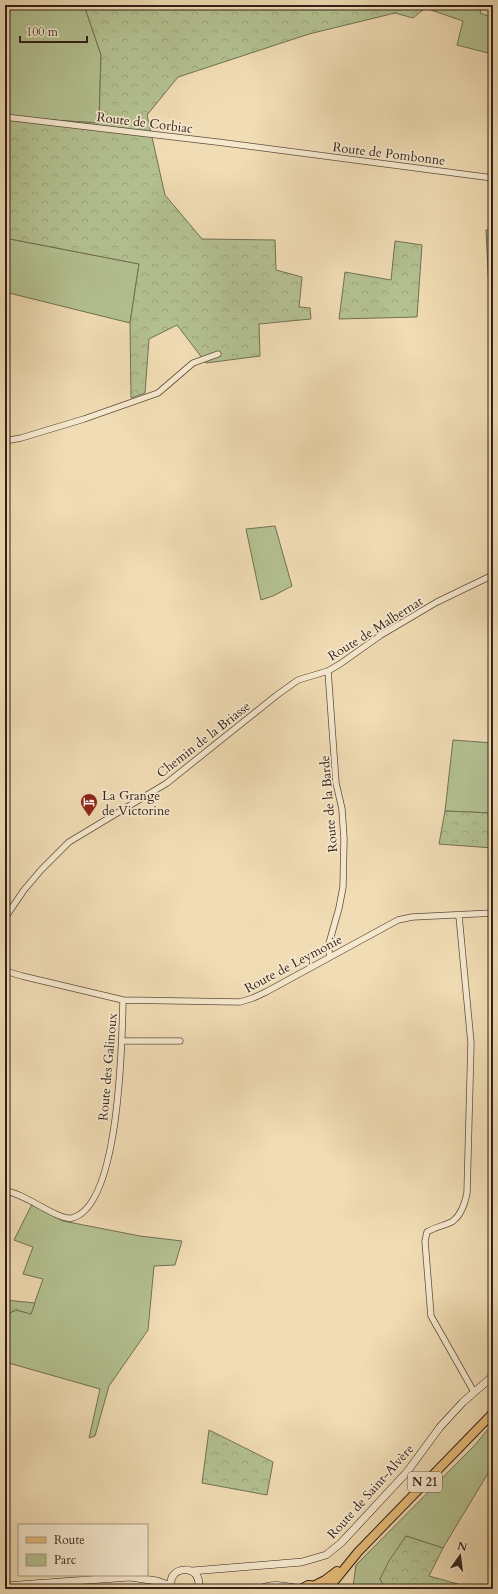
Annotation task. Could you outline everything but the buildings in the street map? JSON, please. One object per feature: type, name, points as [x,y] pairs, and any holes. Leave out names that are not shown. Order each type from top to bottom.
[{"type":"main road","name":"Route de Saint-Alvère","points":[[157,1581],[173,1576],[179,1571],[302,1562],[326,1555],[334,1549],[407,1472],[440,1427],[474,1392],[493,1376]]},
{"type":"main road","name":"N 21","points":[[328,1589],[358,1552],[493,1413]]},
{"type":"main road","name":"N 21","points":[[319,1587],[325,1580],[358,1552]]},
{"type":"main road","points":[[199,1586],[213,1569]]},
{"type":"main road","points":[[192,1571],[197,1577],[199,1586]]},
{"type":"main road","points":[[5,1586],[52,1581],[130,1577],[157,1581],[171,1588],[173,1576]]},
{"type":"main road","points":[[260,1589],[277,1584],[286,1588],[301,1589],[308,1585],[319,1587]]},
{"type":"street","name":"Route de Corbiac","points":[[5,117],[282,151]]},
{"type":"street","name":"Route de Pombonne","points":[[282,151],[493,178]]},
{"type":"street","points":[[5,441],[21,438],[84,419],[158,393],[193,363],[218,354]]},
{"type":"street","name":"Route de Malbernat","points":[[270,700],[298,680],[328,671],[340,664],[381,635],[437,602],[493,575]]},
{"type":"street","name":"Route de la Barde","points":[[328,671],[336,783],[342,809],[344,839],[343,886],[328,947],[330,956]]},
{"type":"street","name":"Chemin de la Briasse","points":[[5,918],[24,890],[41,870],[69,842],[167,783],[270,700]]},
{"type":"street","name":"Route de Leymonie","points":[[5,971],[123,1000],[240,1002],[266,992],[398,920],[412,917],[459,916],[493,913]]},
{"type":"street","points":[[459,916],[471,1043],[468,1193],[463,1208],[453,1221],[427,1232],[424,1241],[431,1316],[474,1392]]},
{"type":"street","name":"Route des Galinoux","points":[[5,1191],[17,1193],[62,1217],[71,1218],[88,1207],[96,1193],[105,1170],[118,1104],[123,1000]]},
{"type":"street","points":[[122,1041],[180,1041]]},
{"type":"green space","points":[[5,5],[84,5],[101,55],[99,123],[5,117]]},
{"type":"green space","points":[[84,5],[429,5],[413,18],[395,13],[309,34],[178,77],[147,115],[165,195],[202,239],[275,240],[276,270],[302,277],[299,307],[310,308],[311,319],[259,324],[260,356],[206,363],[177,325],[149,339],[145,393],[131,398],[130,323],[139,264],[5,238],[5,117],[99,123],[101,55]]},
{"type":"green space","points":[[429,5],[483,5],[480,13],[493,18],[493,80],[492,54],[457,45],[463,21],[425,8]]},
{"type":"green space","points":[[486,230],[493,231],[493,311],[490,312]]},
{"type":"green space","points":[[5,238],[139,264],[130,323],[5,292]]},
{"type":"green space","points":[[395,241],[422,245],[417,317],[339,319],[345,272],[391,280]]},
{"type":"green space","points":[[275,526],[292,586],[273,596],[261,600],[246,529]]},
{"type":"green space","points":[[453,740],[493,743],[493,813],[445,811]]},
{"type":"green space","points":[[445,811],[493,813],[493,848],[439,844]]},
{"type":"green space","points":[[32,1204],[63,1221],[140,1236],[182,1241],[175,1265],[154,1266],[148,1330],[109,1386],[95,1436],[89,1438],[100,1389],[5,1362],[5,1315],[16,1310],[31,1313],[43,1279],[23,1274],[33,1247],[14,1240]]},
{"type":"green space","points":[[5,1300],[35,1303],[31,1314],[16,1310],[5,1315]]},
{"type":"green space","points":[[493,1423],[493,1465],[443,1548],[406,1536],[380,1579],[386,1589],[356,1589],[353,1586],[356,1565],[475,1445]]},
{"type":"green space","points":[[209,1430],[273,1462],[267,1495],[202,1483]]},
{"type":"green space","points":[[406,1536],[443,1548],[429,1576],[476,1589],[386,1589],[380,1579],[389,1561]]},
{"type":"place","name":"La Grange de Victorine","points":[[89,817]]}]
